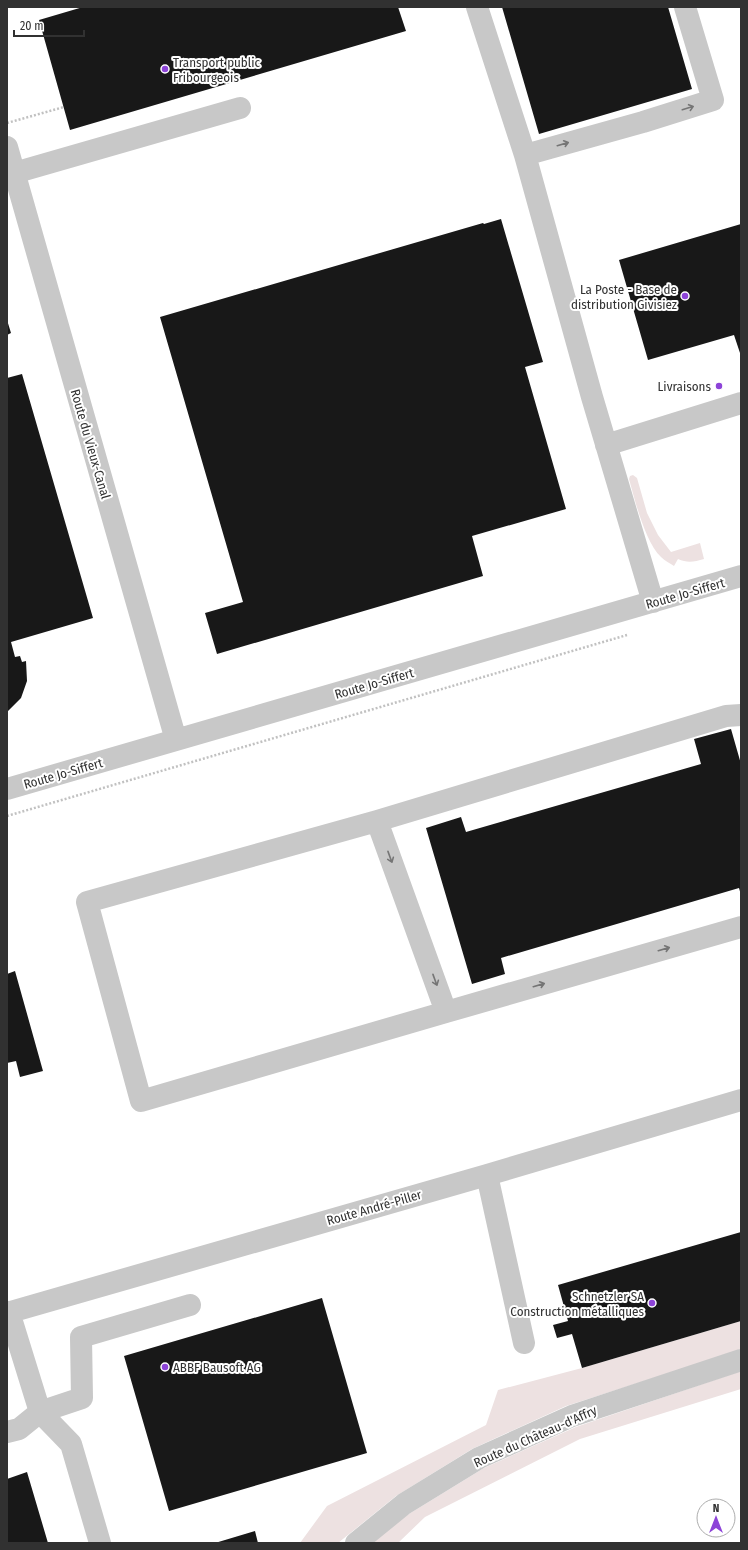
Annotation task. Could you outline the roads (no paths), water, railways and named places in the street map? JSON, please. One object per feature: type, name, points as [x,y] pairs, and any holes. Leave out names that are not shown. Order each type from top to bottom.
[{"type":"street","points":[[477,7],[526,155],[606,446],[653,602]]},
{"type":"street","points":[[526,155],[643,122],[713,100],[685,7]]},
{"type":"street","points":[[14,173],[240,108]]},
{"type":"street","name":"Route du Vieux-Canal","points":[[7,147],[176,740]]},
{"type":"street","points":[[606,446],[741,403]]},
{"type":"street","name":"Route Jo-Siffert","points":[[7,789],[741,576]]},
{"type":"street","points":[[741,715],[719,719],[377,821],[87,902],[141,1101],[741,927]]},
{"type":"street","points":[[377,821],[446,1012]]},
{"type":"street","name":"Route André-Piller","points":[[8,1313],[741,1100]]},
{"type":"street","points":[[487,1175],[524,1343]]},
{"type":"street","points":[[7,1432],[19,1429],[40,1412],[82,1398],[81,1337],[190,1305]]},
{"type":"street","points":[[8,1313],[40,1412],[71,1444],[100,1543]]},
{"type":"street","name":"Route du Château-d'Affry","points":[[356,1543],[404,1504],[479,1458],[572,1416],[741,1360]]},
{"type":"place","name":"Transport public Fribourgeois","points":[[165,69]]},
{"type":"place","name":"La Poste - Base de distribution Givisiez","points":[[685,296]]},
{"type":"place","name":"Livraisons","points":[[719,386]]},
{"type":"place","name":"Schnetzler SA Construction métalliques","points":[[652,1303]]},
{"type":"place","name":"ABBF Bausoft AG","points":[[165,1367]]}]
